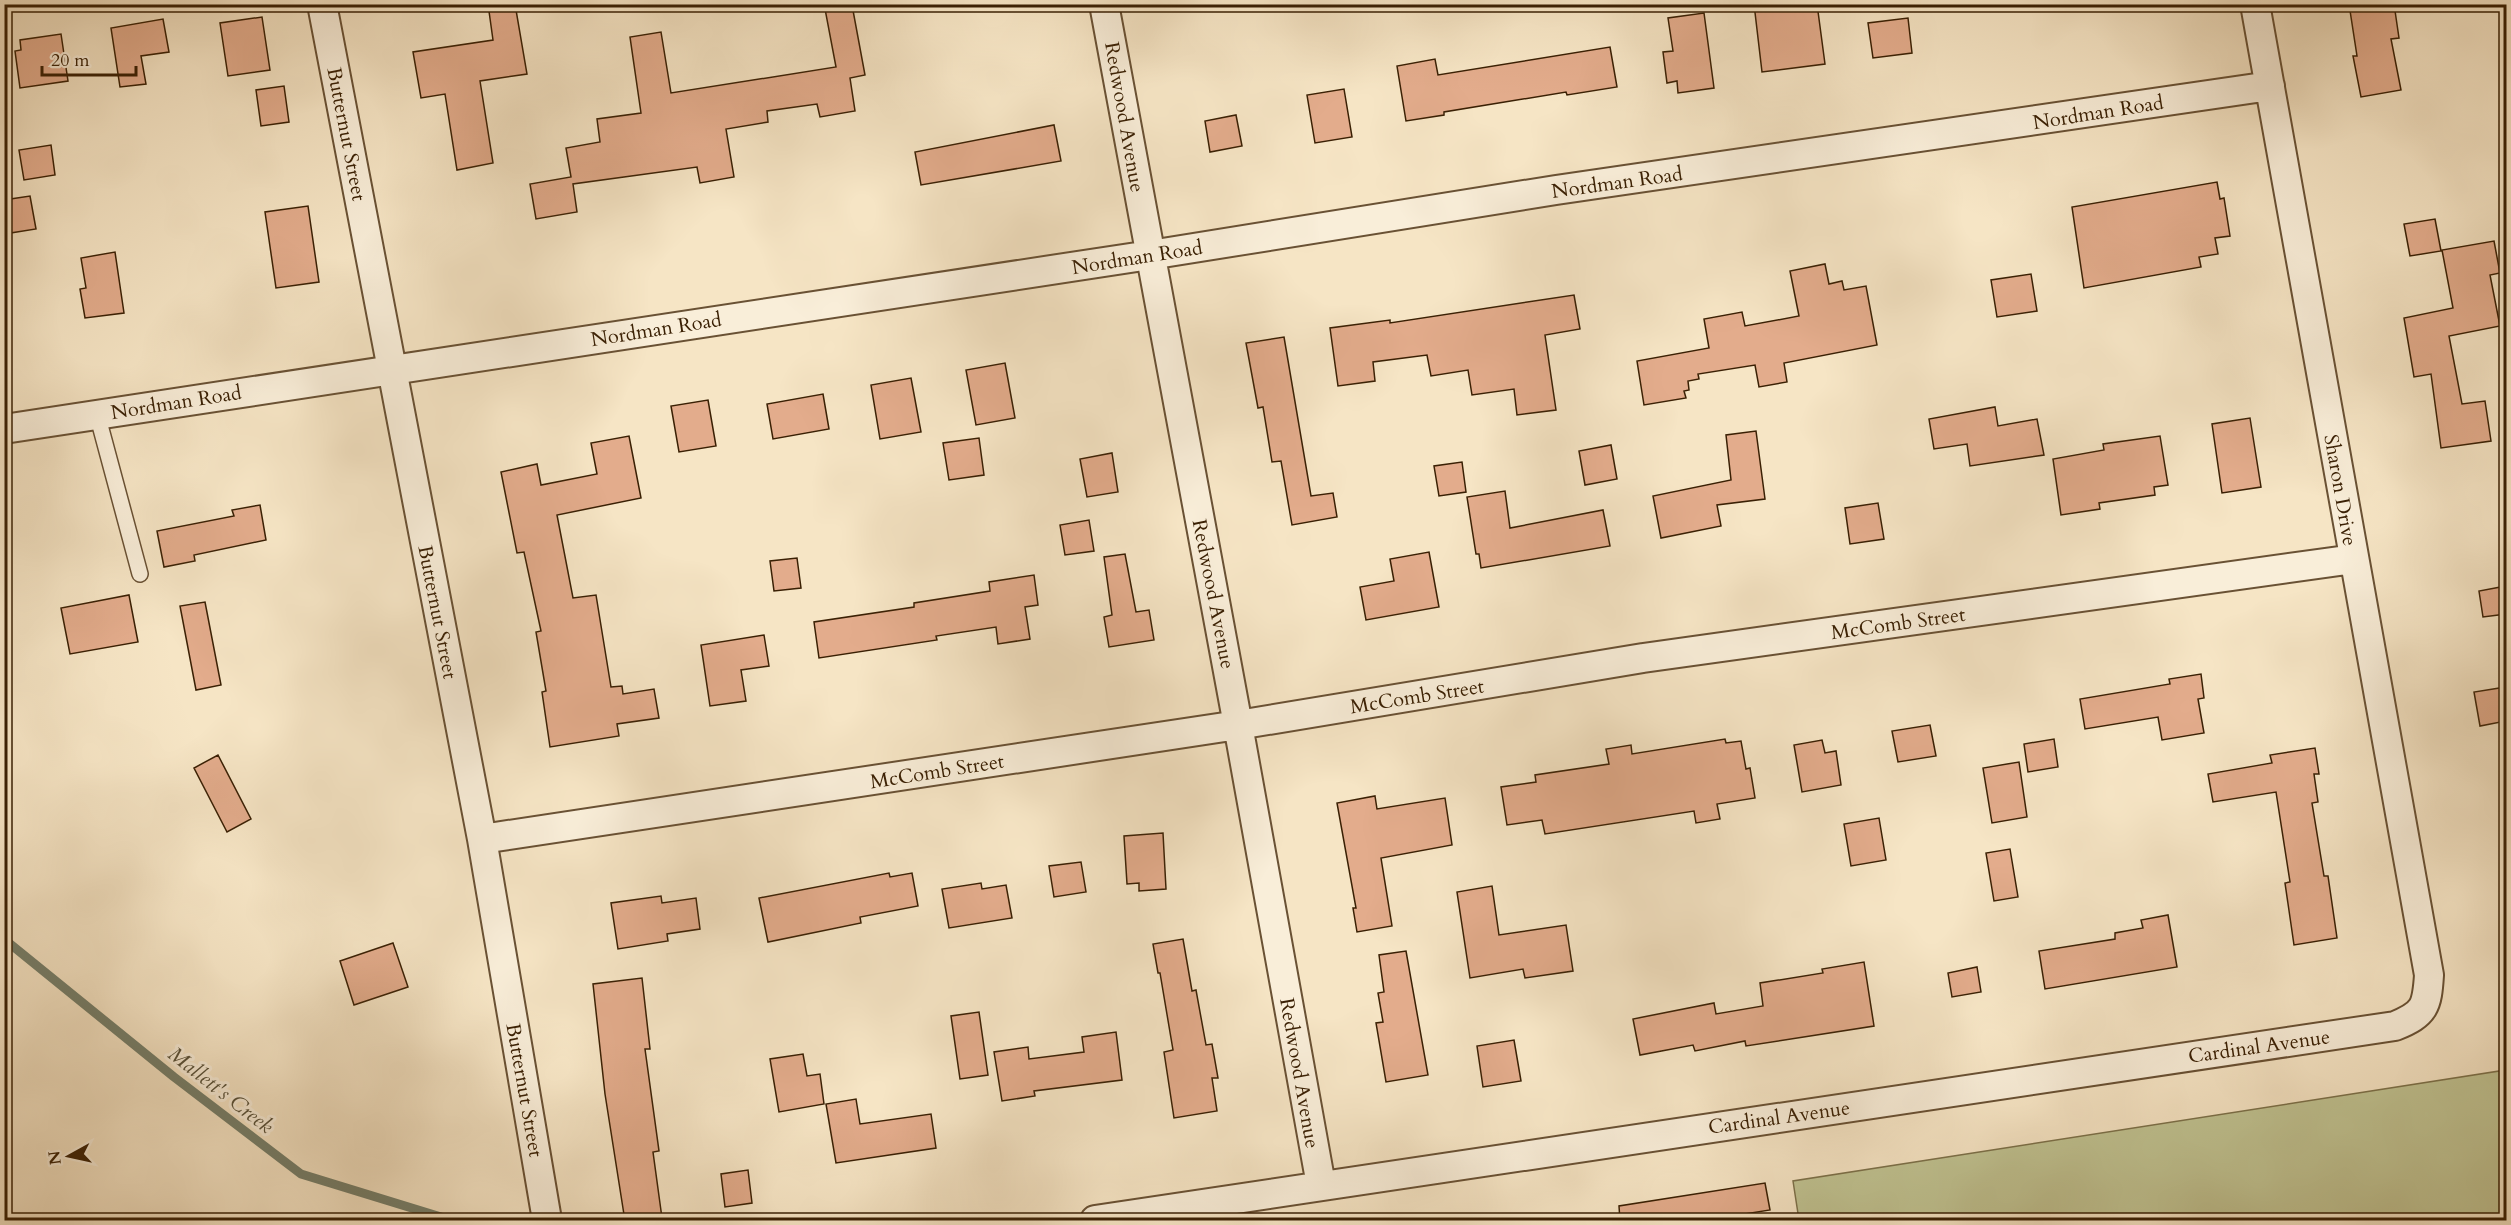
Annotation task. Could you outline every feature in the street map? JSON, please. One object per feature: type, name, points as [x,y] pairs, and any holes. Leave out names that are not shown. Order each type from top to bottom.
[{"type":"street","name":"Butternut Street","points":[[322,4],[482,839],[547,1221]]},
{"type":"street","name":"Redwood Avenue","points":[[1104,4],[1321,1185]]},
{"type":"street","name":"Sharon Drive","points":[[2255,4],[2429,975]]},
{"type":"street","name":"Nordman Road","points":[[4,429],[1150,255],[1556,190],[2270,87]]},
{"type":"street","name":"McComb Street","points":[[482,839],[1238,725],[1643,658],[2354,559]]},
{"type":"street","name":"Cardinal Avenue","points":[[1095,1221],[1321,1185],[2395,1026],[2416,1018],[2428,999],[2429,975]]},
{"type":"lane","points":[[97,414],[140,574]]},
{"type":"green space","points":[[2506,1070],[2506,1220],[1799,1220],[1793,1181]]},
{"type":"building","points":[[488,4],[515,4],[527,74],[480,81],[493,163],[457,170],[445,94],[421,98],[413,52],[493,40]]},
{"type":"building","points":[[1754,4],[1817,4],[1825,64],[1762,72]]},
{"type":"building","points":[[2349,4],[2394,4],[2399,38],[2391,39],[2401,90],[2361,97],[2353,56],[2357,56]]},
{"type":"building","points":[[852,5],[865,75],[850,78],[855,111],[820,117],[817,104],[767,111],[768,122],[726,129],[734,177],[700,183],[697,167],[573,184],[577,212],[536,219],[530,184],[571,177],[566,148],[600,142],[597,119],[641,113],[630,37],[661,32],[671,93],[836,67],[825,9]]},
{"type":"building","points":[[1704,13],[1714,88],[1678,93],[1677,81],[1667,83],[1663,52],[1673,51],[1668,18]]},
{"type":"building","points":[[262,17],[270,70],[228,76],[220,23]]},
{"type":"building","points":[[1908,18],[1912,53],[1873,58],[1868,23]]},
{"type":"building","points":[[163,19],[169,52],[141,56],[146,84],[120,87],[111,28]]},
{"type":"building","points":[[61,34],[68,81],[20,88],[15,51],[21,50],[20,40]]},
{"type":"building","points":[[1610,47],[1617,87],[1567,95],[1566,92],[1444,112],[1444,115],[1406,121],[1397,66],[1435,59],[1438,75]]},
{"type":"building","points":[[284,86],[289,122],[261,126],[256,90]]},
{"type":"building","points":[[1344,89],[1352,137],[1315,143],[1307,95]]},
{"type":"building","points":[[1236,115],[1242,146],[1210,152],[1205,121]]},
{"type":"building","points":[[1054,125],[1061,161],[921,185],[915,152]]},
{"type":"building","points":[[51,145],[55,175],[24,180],[19,150]]},
{"type":"building","points":[[2217,182],[2220,199],[2224,198],[2230,236],[2215,238],[2218,254],[2199,257],[2201,267],[2084,288],[2072,207]]},
{"type":"building","points":[[30,196],[36,229],[4,234],[4,200]]},
{"type":"building","points":[[308,206],[319,282],[276,288],[265,212]]},
{"type":"building","points":[[2435,219],[2441,251],[2410,256],[2404,224]]},
{"type":"building","points":[[2494,241],[2500,273],[2490,275],[2500,326],[2449,336],[2462,404],[2485,401],[2491,441],[2441,448],[2431,374],[2414,377],[2404,318],[2453,308],[2442,250]]},
{"type":"building","points":[[115,252],[124,313],[85,318],[80,289],[86,288],[81,258]]},
{"type":"building","points":[[1825,264],[1829,284],[1842,281],[1844,290],[1866,286],[1877,345],[1784,363],[1787,382],[1759,387],[1755,365],[1698,374],[1699,379],[1688,381],[1689,390],[1684,391],[1686,398],[1644,405],[1637,361],[1709,348],[1704,319],[1742,312],[1745,326],[1799,316],[1790,271]]},
{"type":"building","points":[[2031,274],[2037,311],[1997,317],[1991,280]]},
{"type":"building","points":[[1574,295],[1580,329],[1545,335],[1556,410],[1517,415],[1514,389],[1472,395],[1468,370],[1431,376],[1427,355],[1373,362],[1375,381],[1338,386],[1330,328],[1390,320],[1390,323]]},
{"type":"building","points":[[1284,337],[1311,496],[1333,493],[1337,517],[1292,525],[1281,461],[1272,462],[1263,407],[1258,408],[1246,343]]},
{"type":"building","points":[[1005,363],[1015,418],[976,425],[966,370]]},
{"type":"building","points":[[911,378],[921,432],[880,439],[871,385]]},
{"type":"building","points":[[823,394],[829,429],[773,439],[767,404]]},
{"type":"building","points":[[708,400],[716,446],[679,452],[671,406]]},
{"type":"building","points":[[1995,407],[1998,426],[2037,419],[2044,455],[1970,466],[1967,444],[1934,449],[1929,419]]},
{"type":"building","points":[[2250,418],[2261,487],[2222,493],[2212,424]]},
{"type":"building","points":[[1756,431],[1765,499],[1717,505],[1721,526],[1661,538],[1653,496],[1731,480],[1726,435]]},
{"type":"building","points":[[629,436],[641,498],[557,515],[573,598],[596,595],[611,687],[622,686],[623,694],[654,689],[659,718],[617,724],[619,736],[550,747],[542,692],[546,691],[536,632],[541,631],[524,552],[517,553],[501,472],[537,464],[541,485],[597,474],[591,443]]},
{"type":"building","points":[[2160,436],[2168,485],[2154,487],[2155,495],[2099,503],[2100,509],[2061,515],[2053,459],[2104,450],[2103,444]]},
{"type":"building","points":[[979,438],[984,475],[949,480],[943,443]]},
{"type":"building","points":[[1611,445],[1617,479],[1585,485],[1579,451]]},
{"type":"building","points":[[1112,453],[1118,492],[1087,497],[1080,459]]},
{"type":"building","points":[[1462,462],[1466,492],[1439,496],[1434,466]]},
{"type":"building","points":[[1505,491],[1510,528],[1603,510],[1610,546],[1481,568],[1479,554],[1476,554],[1467,497]]},
{"type":"building","points":[[1878,503],[1884,539],[1850,544],[1845,508]]},
{"type":"building","points":[[260,505],[266,540],[194,555],[195,561],[164,567],[157,531],[234,516],[232,510]]},
{"type":"building","points":[[1089,520],[1094,551],[1065,555],[1060,525]]},
{"type":"building","points":[[1429,552],[1439,607],[1366,620],[1360,587],[1394,581],[1390,559]]},
{"type":"building","points":[[1125,554],[1136,612],[1149,610],[1154,640],[1109,647],[1104,617],[1112,615],[1104,557]]},
{"type":"building","points":[[797,558],[801,588],[774,591],[770,561]]},
{"type":"building","points":[[1034,575],[1038,605],[1025,607],[1030,639],[998,644],[996,627],[936,636],[937,640],[819,658],[814,622],[914,607],[914,603],[990,591],[989,582]]},
{"type":"building","points":[[2506,586],[2506,614],[2483,617],[2479,591]]},
{"type":"building","points":[[129,595],[138,642],[70,654],[61,608]]},
{"type":"building","points":[[205,602],[221,685],[196,690],[180,606]]},
{"type":"building","points":[[764,635],[769,666],[741,670],[746,701],[710,706],[701,645]]},
{"type":"building","points":[[2201,674],[2204,698],[2198,699],[2204,733],[2162,740],[2158,717],[2085,729],[2080,699],[2170,684],[2169,679]]},
{"type":"building","points":[[2506,687],[2506,721],[2480,726],[2474,692]]},
{"type":"building","points":[[1930,725],[1936,756],[1898,762],[1892,731]]},
{"type":"building","points":[[1725,739],[1726,743],[1741,741],[1746,769],[1750,768],[1755,798],[1717,804],[1720,819],[1696,823],[1694,811],[1545,834],[1542,820],[1507,825],[1501,787],[1536,782],[1535,775],[1609,764],[1606,749],[1631,745],[1632,754]]},
{"type":"building","points":[[2054,739],[2058,767],[2028,772],[2024,744]]},
{"type":"building","points":[[1822,740],[1825,753],[1836,751],[1841,785],[1802,792],[1794,745]]},
{"type":"building","points":[[2315,748],[2319,774],[2314,774],[2318,802],[2312,803],[2324,876],[2328,876],[2337,938],[2294,945],[2285,883],[2290,882],[2276,792],[2213,802],[2208,774],[2272,763],[2270,755]]},
{"type":"building","points":[[218,755],[251,819],[227,832],[194,768]]},
{"type":"building","points":[[2019,762],[2027,817],[1992,823],[1983,768]]},
{"type":"building","points":[[1375,796],[1377,809],[1445,798],[1452,845],[1381,858],[1392,926],[1357,932],[1353,908],[1356,908],[1337,803]]},
{"type":"building","points":[[1879,818],[1886,860],[1851,866],[1844,824]]},
{"type":"building","points":[[1163,833],[1166,889],[1139,891],[1139,883],[1127,884],[1124,836]]},
{"type":"building","points":[[2010,849],[2018,897],[1994,901],[1986,853]]},
{"type":"building","points":[[1081,862],[1086,892],[1054,897],[1049,866]]},
{"type":"building","points":[[889,873],[890,877],[912,873],[918,906],[860,917],[861,923],[768,942],[759,898]]},
{"type":"building","points":[[981,883],[982,889],[1006,885],[1012,918],[949,928],[942,889]]},
{"type":"building","points":[[1492,886],[1499,935],[1566,925],[1573,971],[1525,978],[1523,969],[1470,978],[1457,892]]},
{"type":"building","points":[[661,896],[662,903],[696,898],[700,929],[667,934],[668,941],[618,949],[611,903]]},
{"type":"building","points":[[2168,915],[2177,967],[2045,989],[2039,951],[2115,939],[2115,933],[2143,928],[2141,920]]},
{"type":"building","points":[[1183,939],[1192,991],[1196,990],[1206,1045],[1212,1044],[1218,1078],[1212,1078],[1217,1111],[1174,1118],[1164,1052],[1173,1050],[1153,944]]},
{"type":"building","points":[[393,943],[408,987],[354,1005],[340,961]]},
{"type":"building","points":[[1406,951],[1428,1075],[1386,1082],[1376,1023],[1383,1022],[1378,993],[1384,992],[1379,955]]},
{"type":"building","points":[[1864,962],[1874,1026],[1746,1046],[1745,1041],[1695,1051],[1693,1045],[1640,1055],[1633,1019],[1714,1003],[1716,1014],[1763,1006],[1760,983],[1823,973],[1822,969]]},
{"type":"building","points":[[1977,967],[1981,992],[1952,997],[1948,973]]},
{"type":"building","points":[[642,978],[650,1049],[645,1049],[659,1151],[653,1152],[662,1218],[625,1221],[605,1094],[593,984]]},
{"type":"building","points":[[979,1012],[988,1075],[960,1079],[951,1016]]},
{"type":"building","points":[[1116,1032],[1122,1080],[1034,1091],[1035,1096],[1002,1101],[994,1052],[1028,1047],[1029,1059],[1084,1052],[1082,1037]]},
{"type":"building","points":[[1514,1040],[1521,1081],[1483,1087],[1477,1046]]},
{"type":"building","points":[[803,1054],[807,1076],[820,1074],[824,1104],[779,1112],[770,1059]]},
{"type":"building","points":[[856,1099],[860,1124],[931,1114],[936,1148],[836,1163],[826,1104]]},
{"type":"building","points":[[748,1170],[752,1203],[725,1207],[721,1174]]},
{"type":"building","points":[[1765,1183],[1770,1210],[1701,1221],[1620,1221],[1619,1206]]},
{"type":"waterway","name":"Mallett's Creek","points":[[4,939],[174,1077],[301,1174],[441,1217],[443,1220]]}]
